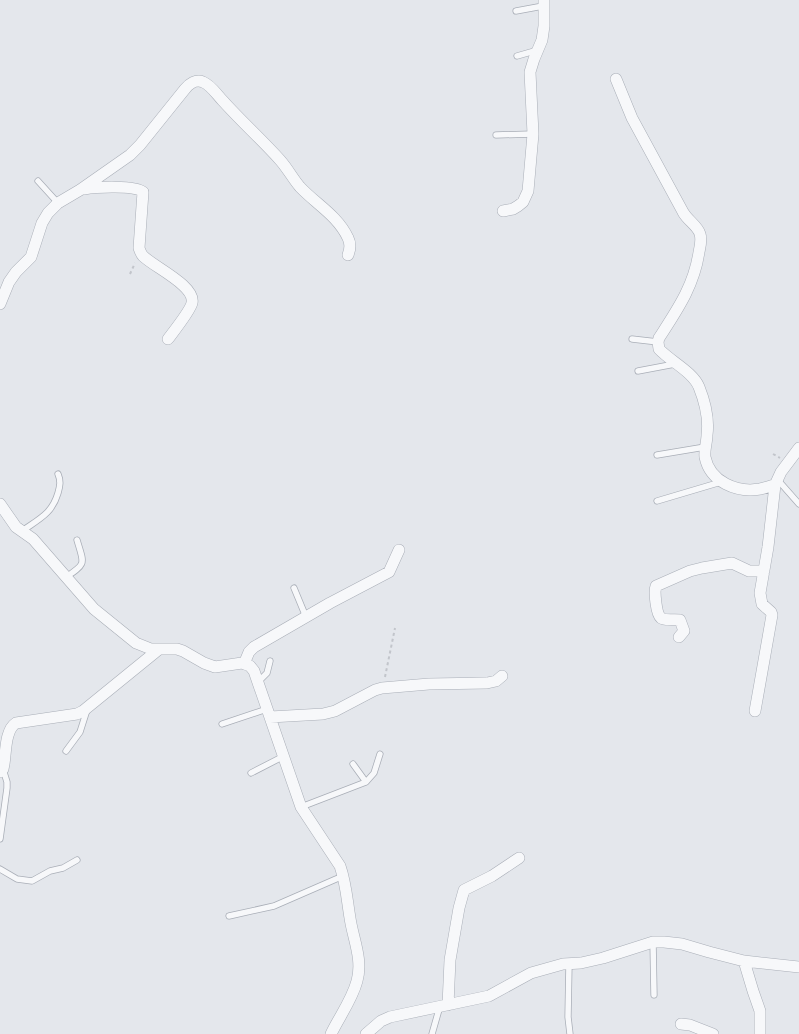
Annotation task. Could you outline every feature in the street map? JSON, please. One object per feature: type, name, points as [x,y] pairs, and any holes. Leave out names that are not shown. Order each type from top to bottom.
[{"type":"street","points":[[503,211],[513,209],[518,206],[526,197],[528,191],[533,134],[530,72],[534,59],[539,50],[543,31],[544,3]]},
{"type":"street","points":[[616,79],[632,118],[683,212],[687,219],[700,233],[698,258],[692,282],[658,342],[659,349],[692,378],[698,386],[707,417],[708,427],[705,456],[715,477],[721,482],[730,486],[752,489],[760,489],[776,482]]},
{"type":"street","points":[[0,304],[9,282],[16,272],[31,257],[42,223],[48,213],[58,203],[80,190],[130,155],[140,145],[189,84],[196,81],[204,82],[280,160],[300,187],[336,220],[348,238],[350,244],[348,255]]},
{"type":"street","points":[[80,190],[94,187],[109,187],[143,191],[144,200],[139,248],[142,255],[173,277],[190,292],[193,298],[192,305],[168,339]]},
{"type":"street","points":[[755,711],[772,615],[771,612],[762,604],[760,598],[760,588],[768,548],[776,482],[792,455],[799,448]]},
{"type":"street","points":[[0,504],[16,527],[33,539],[94,609],[136,643],[151,649],[177,649],[215,667],[236,663],[250,666],[254,671],[301,807],[340,866],[343,876],[350,920],[358,951],[359,972],[355,989],[331,1034]]},
{"type":"street","points":[[244,664],[249,652],[254,647],[330,603],[388,572],[400,550]]},
{"type":"street","points":[[679,637],[684,631],[680,620],[663,619],[658,615],[654,592],[656,586],[690,571],[702,568],[732,564],[749,571],[764,571]]},
{"type":"street","points":[[1,770],[12,726],[16,723],[77,714],[87,708],[158,650]]},
{"type":"street","points":[[269,713],[323,714],[334,711],[375,690],[382,688],[429,684],[487,683],[496,681],[502,676]]},
{"type":"street","points":[[444,1005],[459,908],[464,890],[492,876],[519,858]]},
{"type":"street","points":[[366,1034],[381,1021],[390,1017],[489,996],[532,973],[603,958],[653,942],[682,944],[744,961],[799,967]]},
{"type":"street","points":[[744,961],[760,1011],[760,1034]]},
{"type":"street","points":[[682,1024],[690,1025],[713,1034]]},
{"type":"lane","points":[[516,11],[544,3]]},
{"type":"lane","points":[[517,56],[539,50]]},
{"type":"lane","points":[[496,135],[533,134]]},
{"type":"lane","points":[[38,181],[58,203]]},
{"type":"lane","points":[[632,339],[658,342]]},
{"type":"lane","points":[[638,371],[675,364]]},
{"type":"lane","points":[[657,455],[706,447]]},
{"type":"lane","points":[[22,531],[46,514],[54,504],[60,483],[58,474]]},
{"type":"lane","points":[[657,501],[721,482]]},
{"type":"lane","points":[[776,482],[799,504]]},
{"type":"lane","points":[[66,577],[81,567],[83,563],[77,540]]},
{"type":"lane","points":[[294,588],[306,617]]},
{"type":"lane","points":[[258,682],[267,673],[270,661]]},
{"type":"lane","points":[[66,751],[80,732],[87,708]]},
{"type":"lane","points":[[222,724],[269,713]]},
{"type":"lane","points":[[301,807],[366,782],[374,773],[380,754]]},
{"type":"lane","points":[[251,773],[284,756]]},
{"type":"lane","points":[[354,764],[366,782]]},
{"type":"lane","points":[[0,839],[7,788],[6,778],[1,770]]},
{"type":"lane","points":[[0,869],[17,879],[32,881],[50,871],[63,868],[77,860]]},
{"type":"lane","points":[[229,916],[274,906],[343,876]]},
{"type":"lane","points":[[653,942],[654,995]]},
{"type":"lane","points":[[570,964],[568,1017],[570,1034]]},
{"type":"lane","points":[[432,1034],[444,1005]]},
{"type":"path","points":[[382,688],[395,628]]}]
